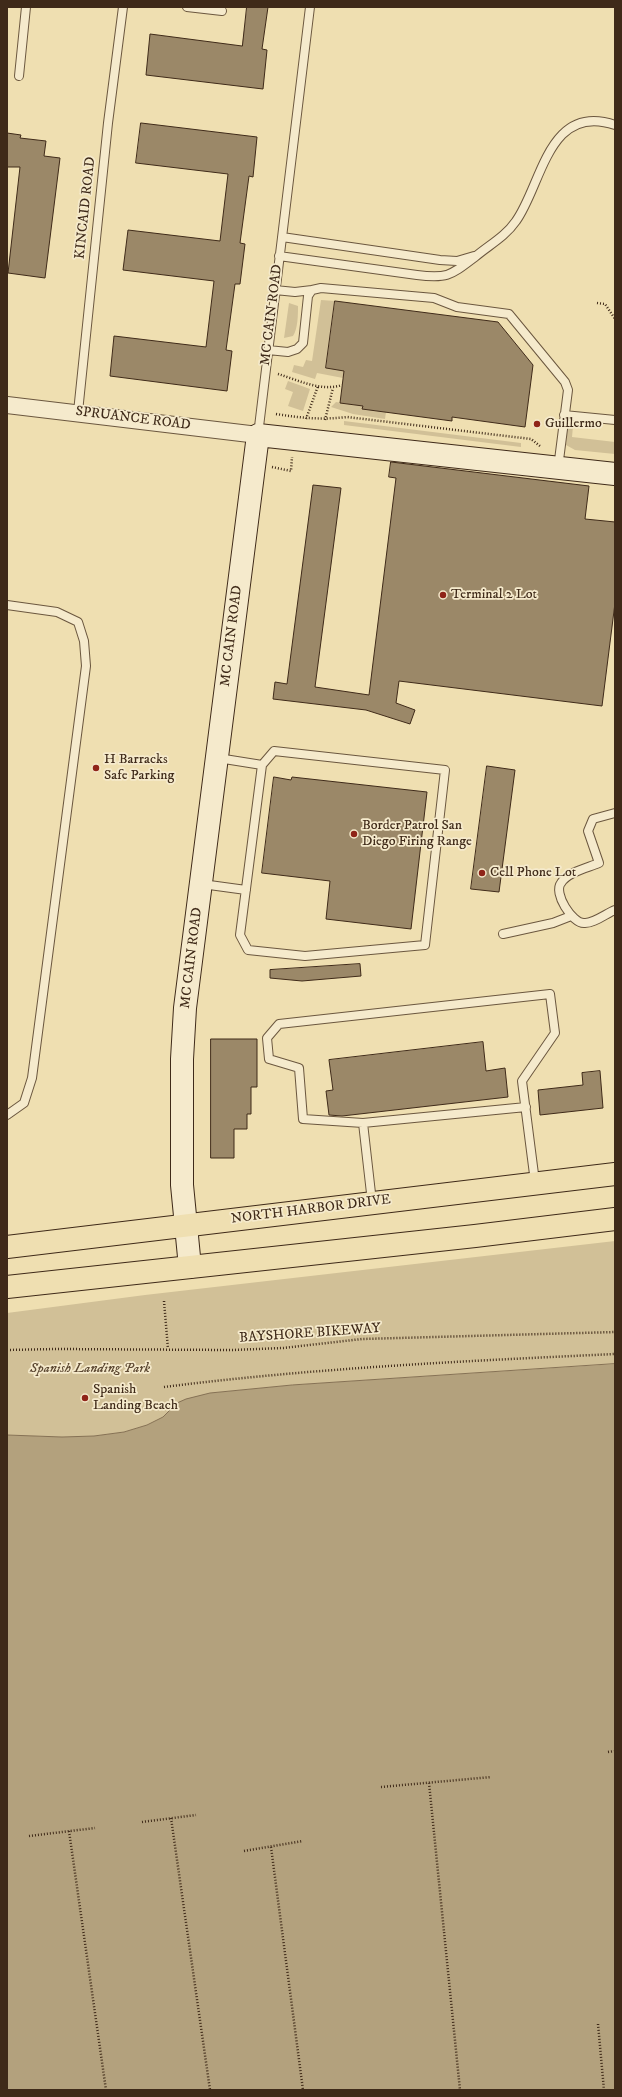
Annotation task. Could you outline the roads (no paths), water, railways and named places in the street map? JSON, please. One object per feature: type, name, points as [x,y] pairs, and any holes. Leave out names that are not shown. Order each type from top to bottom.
[{"type":"main road","name":"NORTH HARBOR DRIVE","points":[[7,1247],[186,1224],[615,1174]]},
{"type":"main road","points":[[7,1287],[615,1219]]},
{"type":"street","name":"SPRUANCE ROAD","points":[[7,405],[78,412],[258,435]]},
{"type":"street","points":[[258,435],[562,463],[615,474]]},
{"type":"street","name":"MC CAIN ROAD","points":[[190,1267],[182,1186],[182,1059],[185,1008],[258,435]]},
{"type":"street","points":[[562,463],[615,486]]},
{"type":"lane","points":[[18,76],[26,7]]},
{"type":"lane","name":"KINCAID ROAD","points":[[78,412],[108,123],[123,7]]},
{"type":"lane","points":[[187,7],[222,11]]},
{"type":"lane","name":"MC CAIN ROAD","points":[[258,435],[310,7]]},
{"type":"lane","points":[[279,256],[435,277],[449,276],[507,232],[517,220],[540,168],[551,148],[561,135],[571,128],[590,121],[601,121],[615,125]]},
{"type":"lane","points":[[282,237],[440,260],[457,260],[476,256]]},
{"type":"lane","points":[[275,290],[295,292],[321,288],[434,298],[457,307],[509,314],[565,382],[568,390],[564,415],[562,463]]},
{"type":"lane","points":[[268,350],[288,352],[297,349],[303,343],[308,296],[312,290]]},
{"type":"lane","points":[[564,415],[615,420]]},
{"type":"lane","points":[[7,605],[57,612],[78,622],[84,641],[86,666],[32,1078],[24,1103],[7,1115]]},
{"type":"lane","points":[[274,751],[445,770],[425,945],[305,956],[248,950],[240,935],[262,765],[274,751]]},
{"type":"lane","points":[[217,758],[262,765]]},
{"type":"lane","points":[[615,813],[593,819],[588,831],[599,863],[565,878],[559,884],[559,893],[571,916],[577,922],[586,924],[615,910]]},
{"type":"lane","points":[[201,883],[246,890]]},
{"type":"lane","points":[[503,934],[553,923],[571,916]]},
{"type":"lane","points":[[526,1107],[363,1123],[303,1119],[299,1068],[269,1060],[267,1038],[279,1024],[550,994],[555,1033],[522,1081],[526,1107],[535,1184]]},
{"type":"lane","points":[[363,1123],[372,1203]]},
{"type":"place","name":"Guillermo","points":[[537,424]]},
{"type":"place","name":"Terminal 2 Lot","points":[[443,595]]},
{"type":"place","name":"H Barracks Safe Parking","points":[[96,768]]},
{"type":"place","name":"Border Patrol San Diego Firing Range","points":[[354,834]]},
{"type":"place","name":"Cell Phone Lot","points":[[482,873]]},
{"type":"place","name":"Spanish Landing Beach","points":[[85,1398]]},
{"type":"park label","name":"Spanish Landing Park","points":[[90,1369]]}]
